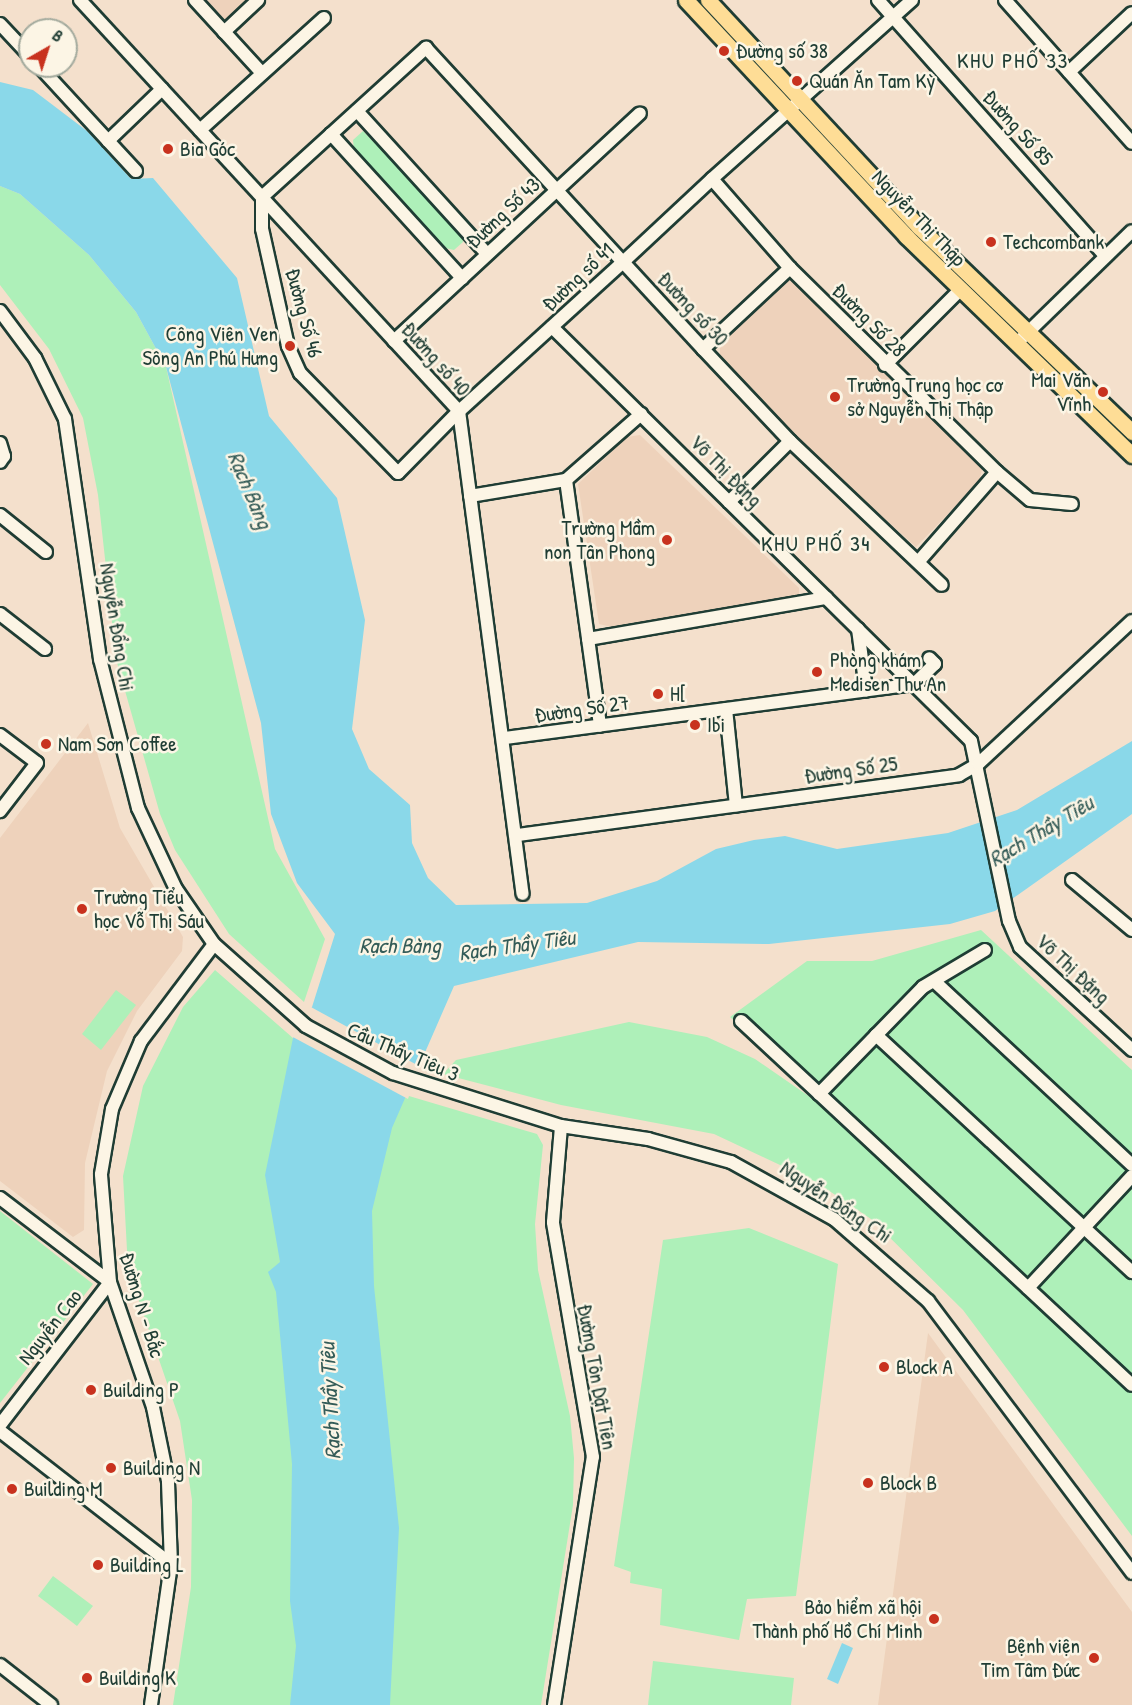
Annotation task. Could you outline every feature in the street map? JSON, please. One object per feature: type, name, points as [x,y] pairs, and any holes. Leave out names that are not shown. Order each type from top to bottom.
[{"type":"main road","name":"Nguyễn Thị Thập","points":[[687,0],[1132,455]]},
{"type":"main road","name":"Nguyễn Thị Thập","points":[[708,0],[794,107],[960,290],[1132,432]]},
{"type":"street","points":[[195,0],[262,73]]},
{"type":"street","points":[[224,32],[258,0]]},
{"type":"street","name":"Đường Số 85","points":[[878,0],[1105,256]]},
{"type":"street","points":[[794,107],[912,0]]},
{"type":"street","points":[[1005,0],[1132,143]]},
{"type":"street","name":"Đường số 40","points":[[82,1],[459,411],[518,835],[523,894]]},
{"type":"street","points":[[1069,72],[1132,13]]},
{"type":"street","points":[[200,130],[324,18]]},
{"type":"street","points":[[0,24],[18,43]]},
{"type":"street","name":"Đường số 30","points":[[357,111],[426,48],[790,441],[942,585]]},
{"type":"street","points":[[50,78],[136,171]]},
{"type":"street","points":[[108,141],[162,89]]},
{"type":"street","name":"Đường số 41","points":[[398,473],[459,411],[794,107]]},
{"type":"street","points":[[262,197],[357,111],[487,254]]},
{"type":"street","name":"Đường Số 43","points":[[394,341],[640,113]]},
{"type":"street","points":[[331,134],[462,278]]},
{"type":"street","name":"Đường Số 28","points":[[712,179],[790,268],[885,365],[997,472],[1030,500],[1072,504]]},
{"type":"street","name":"Đường Số 46","points":[[262,197],[267,250],[288,346],[300,373],[398,473]]},
{"type":"street","points":[[1020,340],[1132,231]]},
{"type":"street","points":[[703,349],[790,268]]},
{"type":"street","points":[[885,365],[960,290]]},
{"type":"street","name":"Nguyễn Đổng Chi","points":[[0,311],[35,358],[64,419],[102,669],[138,808],[176,889],[214,944],[254,983]]},
{"type":"street","name":"Võ Thị Đặng","points":[[552,327],[971,741],[983,783],[1009,921],[1020,947],[1132,1049]]},
{"type":"street","points":[[470,496],[566,480],[640,414]]},
{"type":"street","points":[[729,502],[790,441]]},
{"type":"street","points":[[0,443],[4,456],[0,462]]},
{"type":"street","points":[[919,561],[997,472]]},
{"type":"street","points":[[566,480],[600,726]]},
{"type":"street","points":[[0,515],[46,552]]},
{"type":"street","points":[[588,639],[826,598]]},
{"type":"street","points":[[0,614],[45,649]]},
{"type":"street","name":"Đường Số 25","points":[[518,835],[959,775],[978,764],[1132,621]]},
{"type":"street","points":[[858,629],[866,690]]},
{"type":"street","points":[[914,684],[935,664],[929,658]]},
{"type":"street","name":"Đường Số 27","points":[[505,738],[914,684]]},
{"type":"street","points":[[726,709],[736,805]]},
{"type":"street","points":[[0,735],[37,763],[0,811]]},
{"type":"street","points":[[1072,880],[1130,924]]},
{"type":"street","name":"Đường N - Bắc","points":[[151,1705],[171,1564],[163,1444],[110,1282],[101,1174],[112,1109],[141,1041],[214,944]]},
{"type":"street","points":[[819,1094],[876,1035],[934,981],[985,950]]},
{"type":"street","points":[[934,981],[1132,1165]]},
{"type":"street","name":"Cầu Thầy Tiêu 3","points":[[254,983],[348,1052],[416,1083],[484,1104]]},
{"type":"street","points":[[741,1021],[1132,1384]]},
{"type":"street","points":[[876,1035],[1132,1272]]},
{"type":"street","name":"Nguyễn Đổng Chi","points":[[484,1104],[561,1126],[648,1139],[731,1162],[791,1192],[874,1249],[950,1327],[1132,1573]]},
{"type":"street","name":"Đường Tôn Dật Tiên","points":[[554,1705],[593,1457],[553,1222],[561,1126]]},
{"type":"street","points":[[1028,1288],[1132,1176]]},
{"type":"street","points":[[0,1198],[110,1282]]},
{"type":"street","name":"Nguyễn Cao","points":[[0,1425],[110,1282]]},
{"type":"street","points":[[0,1431],[171,1564]]},
{"type":"street","points":[[0,1665],[51,1705]]},
{"type":"shaded area","points":[[202,0],[247,0],[223,23]]},
{"type":"shaded area","name":"Trường Trung học cơ sở Nguyễn Thị Thập","points":[[790,279],[983,466],[979,482],[916,547],[793,436],[720,358],[720,343]]},
{"type":"shaded area","name":"Trường Mầm non Tân Phong","points":[[640,435],[799,588],[799,599],[616,628],[599,624],[578,484],[627,437]]},
{"type":"shaded area","name":"Trường Tiểu học Vỗ Thị Sáu","points":[[88,723],[120,828],[183,937],[182,951],[137,1011],[107,1071],[85,1163],[84,1230],[73,1237],[0,1181],[0,838]]},
{"type":"shaded area","points":[[928,1333],[1132,1612],[1132,1705],[878,1705]]},
{"type":"green space","points":[[363,131],[461,232],[463,242],[454,250],[445,248],[354,150],[353,140]]},
{"type":"green space","points":[[0,186],[20,194],[89,255],[136,312],[166,367],[275,849],[325,939],[304,1002],[229,934],[175,850],[160,814],[116,659],[98,495],[83,418],[49,349],[0,285]]},
{"type":"green space","points":[[981,930],[1132,1070],[1132,1392],[730,1017],[807,961],[872,961]]},
{"type":"green space","points":[[215,970],[293,1038],[313,1705],[173,1705],[191,1587],[192,1500],[180,1421],[128,1269],[123,1176],[143,1086],[183,1007]]},
{"type":"green space","points":[[116,990],[136,1005],[101,1050],[82,1034]]},
{"type":"green space","points":[[629,1022],[707,1037],[755,1059],[810,1097],[1132,1393],[1132,1536],[963,1310],[871,1219],[816,1182],[714,1134],[561,1105],[443,1074],[456,1060]]},
{"type":"green space","points":[[382,1088],[537,1134],[543,1145],[535,1224],[538,1270],[570,1416],[574,1458],[573,1505],[541,1705],[369,1705],[357,1293]]},
{"type":"green space","points":[[0,1211],[93,1284],[0,1403]]},
{"type":"green space","points":[[749,1228],[838,1264],[796,1596],[747,1599],[739,1640],[660,1625],[662,1589],[630,1583],[631,1572],[614,1566],[663,1240]]},
{"type":"green space","points":[[53,1576],[93,1606],[77,1626],[38,1596]]},
{"type":"green space","points":[[653,1661],[794,1678],[791,1705],[648,1705]]},
{"type":"water","name":"Rạch Bàng","points":[[0,82],[33,90],[87,131],[131,179],[153,178],[237,278],[269,416],[337,498],[365,620],[352,729],[369,769],[410,805],[412,843],[428,878],[456,905],[587,903],[657,881],[716,849],[754,840],[785,836],[837,849],[948,833],[1017,810],[1132,741],[1132,814],[995,911],[950,924],[769,944],[638,942],[454,986],[392,1128],[372,1211],[374,1286],[399,1528],[390,1705],[290,1705],[296,1646],[290,1601],[292,1464],[276,1292],[268,1272],[280,1262],[265,1175],[293,1038],[312,1007],[335,934],[297,883],[271,814],[261,723],[166,367],[136,312],[89,255],[20,194],[0,186]]},
{"type":"water","points":[[842,1643],[853,1648],[838,1684],[827,1679]]},
{"type":"pier","points":[[309,1006],[419,1066],[408,1099],[291,1036]]},
{"type":"place","name":"Đường số 38","points":[[724,51]]},
{"type":"place","name":"Quán Ăn Tam Kỳ","points":[[797,81]]},
{"type":"place","name":"Bia Góc","points":[[168,149]]},
{"type":"place","name":"Techcombank","points":[[991,242]]},
{"type":"place","name":"Công Viên Ven Sông An Phú Hưng","points":[[290,346]]},
{"type":"place","name":"Mai Văn Vĩnh","points":[[1103,392]]},
{"type":"place","name":"Trường Trung học cơ sở Nguyễn Thị Thập","points":[[835,397]]},
{"type":"place","name":"Trường Mầm non Tân Phong","points":[[667,540]]},
{"type":"place","name":"Phòng khám Medisen Thư An","points":[[817,672]]},
{"type":"place","name":"H[","points":[[658,694]]},
{"type":"place","name":"Ibi","points":[[695,725]]},
{"type":"place","name":"Nam Sơn Coffee","points":[[46,744]]},
{"type":"place","name":"Trường Tiểu học Vỗ Thị Sáu","points":[[82,909]]},
{"type":"place","name":"Block A","points":[[884,1367]]},
{"type":"place","name":"Building P","points":[[91,1390]]},
{"type":"place","name":"Building N","points":[[111,1468]]},
{"type":"place","name":"Block B","points":[[868,1483]]},
{"type":"place","name":"Building M","points":[[12,1489]]},
{"type":"place","name":"Building L","points":[[98,1565]]},
{"type":"place","name":"Bảo hiểm xã hội Thành phố Hồ Chí Minh","points":[[934,1619]]},
{"type":"place","name":"Bệnh viện Tim Tâm Đức","points":[[1094,1658]]},
{"type":"place","name":"Building K","points":[[87,1678]]},
{"type":"district","name":"KHU PHỐ 33","points":[[1013,61]]},
{"type":"district","name":"KHU PHỐ 34","points":[[816,544]]},
{"type":"water label","name":"Rạch Thầy Tiêu","points":[[1041,831]]},
{"type":"water label","name":"Rạch Thầy Tiêu","points":[[517,945]]},
{"type":"water label","name":"Rạch Thầy Tiêu","points":[[330,1401]]}]
